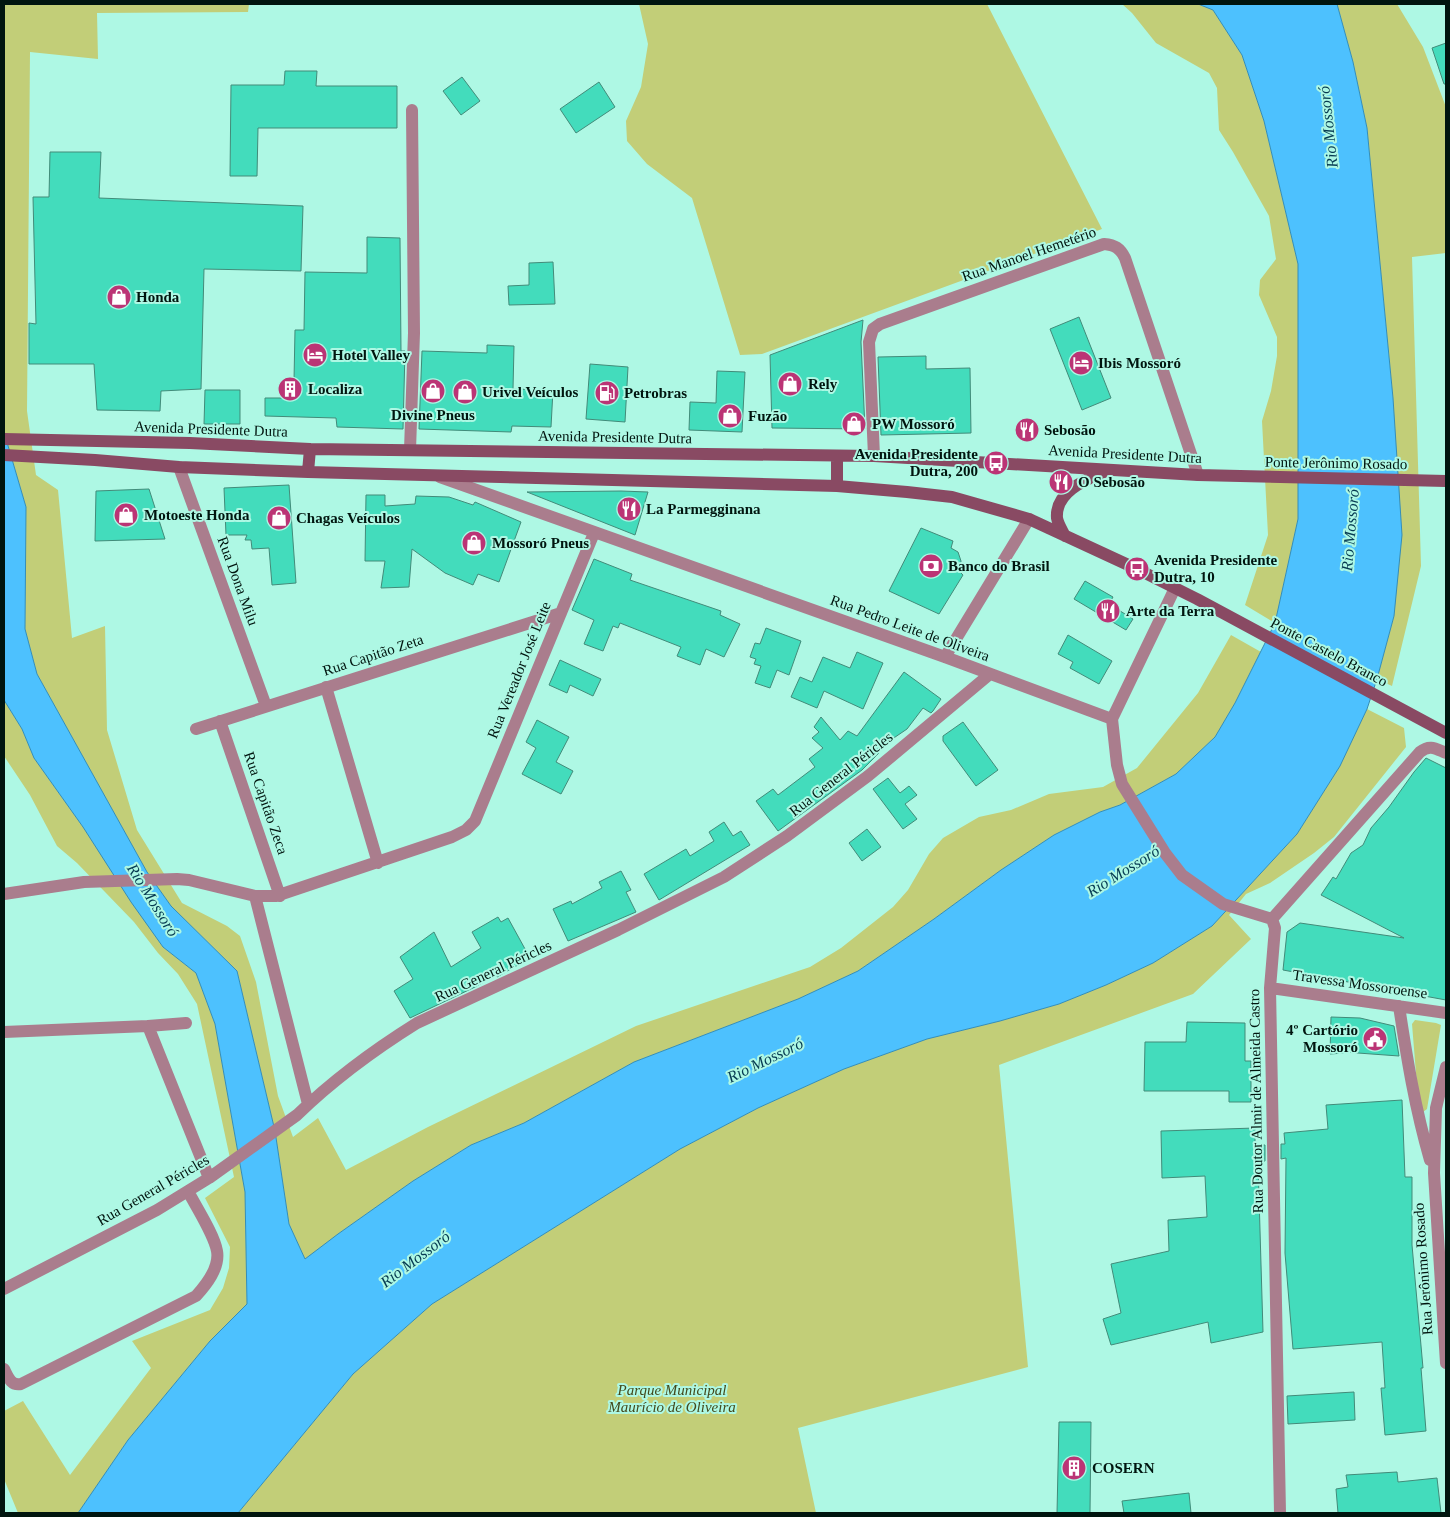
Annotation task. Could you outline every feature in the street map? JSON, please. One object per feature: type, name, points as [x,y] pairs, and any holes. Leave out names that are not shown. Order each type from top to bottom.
[{"type":"main road","name":"Avenida Presidente Dutra","points":[[4,440],[190,443],[310,449],[874,456],[1226,476]]},
{"type":"main road","points":[[308,472],[310,449]]},
{"type":"main road","points":[[4,455],[178,467],[308,472],[837,486],[952,497],[1029,519],[1175,588]]},
{"type":"main road","points":[[837,456],[837,486]]},
{"type":"main road","points":[[1065,536],[1058,520],[1057,510],[1063,498],[1077,484],[1109,470]]},
{"type":"main road","name":"Ponte Jerônimo Rosado","points":[[1226,476],[1446,481]]},
{"type":"main road","name":"Ponte Castelo Branco","points":[[1175,588],[1446,733]]},
{"type":"street","points":[[410,450],[414,333],[412,110]]},
{"type":"street","name":"Rua Manoel Hemetério","points":[[874,456],[869,342],[873,330],[880,324],[1104,244],[1114,245],[1125,258],[1198,475]]},
{"type":"street","name":"Rua Dona Milu","points":[[178,467],[266,706]]},
{"type":"street","name":"Rua Pedro Leite de Oliveira","points":[[437,476],[945,657],[1112,719]]},
{"type":"street","points":[[945,657],[1029,519]]},
{"type":"street","name":"Rua Vereador José Leite","points":[[378,863],[452,837],[466,830],[475,820],[594,533]]},
{"type":"street","points":[[1175,588],[1112,719],[1117,764],[1122,784],[1165,853],[1182,875],[1223,904],[1272,919],[1420,752],[1426,747],[1432,747],[1446,753]]},
{"type":"street","name":"Rua Capitão Zeta","points":[[196,728],[561,613]]},
{"type":"street","name":"Rua General Péricles","points":[[4,1289],[157,1210],[209,1178],[297,1115],[308,1104],[395,1036],[417,1023],[601,938],[731,873],[787,836],[868,776],[990,674]]},
{"type":"street","points":[[4,894],[84,882],[177,879],[189,880],[255,896],[280,896],[378,863],[326,687]]},
{"type":"street","name":"Rua Capitão Zeca","points":[[220,721],[280,896]]},
{"type":"street","points":[[255,896],[308,1104]]},
{"type":"street","name":"Rua Doutor Almir de Almeida Castro","points":[[1272,919],[1275,928],[1275,938],[1271,961],[1270,988],[1280,1513]]},
{"type":"street","name":"Travessa Mossoroense","points":[[1270,988],[1446,1013]]},
{"type":"street","name":"Rua Jerônimo Rosado","points":[[1399,1006],[1410,1082],[1420,1130],[1434,1174]]},
{"type":"street","points":[[4,1032],[186,1023]]},
{"type":"street","points":[[148,1026],[209,1178]]},
{"type":"street","name":"Rua Jerônimo Rosado","points":[[1446,1066],[1436,1108],[1434,1174],[1446,1362]]},
{"type":"street","points":[[4,1369],[10,1382],[17,1385],[196,1296],[207,1284],[214,1270],[217,1253],[213,1240],[188,1191]]},
{"type":"green space","points":[[4,4],[249,4],[248,12],[97,13],[98,59],[30,52],[27,411],[36,475],[58,490],[72,638],[105,626],[107,730],[137,830],[182,903],[227,926],[240,936],[256,982],[278,1096],[293,1137],[318,1118],[346,1170],[428,1127],[636,1026],[810,967],[841,948],[893,907],[908,890],[929,854],[943,838],[979,817],[1011,810],[1049,794],[1103,787],[1137,768],[1198,693],[1231,635],[1261,652],[1235,703],[1215,737],[1176,774],[1120,805],[1100,812],[1054,835],[858,971],[798,999],[634,1062],[524,1123],[471,1145],[413,1181],[338,1234],[305,1260],[289,1224],[275,1131],[237,971],[171,906],[147,872],[37,674],[25,629],[26,507],[4,432]]},
{"type":"green space","points":[[639,4],[987,4],[1102,229],[762,354],[740,355],[692,198],[647,164],[627,141],[626,121],[641,87],[648,44]]},
{"type":"green space","points":[[1122,4],[1198,4],[1213,10],[1242,55],[1264,121],[1298,264],[1298,519],[1275,623],[1245,605],[1268,535],[1262,421],[1271,391],[1277,356],[1277,337],[1259,295],[1260,280],[1276,259],[1269,216],[1219,130],[1217,88],[1209,73],[1156,43],[1132,13]]},
{"type":"green space","points":[[1337,4],[1397,4],[1423,47],[1446,107],[1446,253],[1412,257],[1421,566],[1392,686],[1377,679],[1394,616],[1393,398],[1367,128],[1353,62]]},
{"type":"green space","points":[[4,700],[22,729],[34,758],[83,827],[163,947],[196,973],[215,1024],[245,1192],[247,1304],[210,1341],[128,1440],[78,1513],[18,1513],[4,1479],[4,1411],[23,1401],[70,1475],[151,1368],[132,1341],[210,1310],[223,1288],[229,1268],[230,1247],[205,1198],[234,1177],[197,1004],[178,974],[158,953],[134,922],[77,863],[57,846],[30,795],[4,756]]},
{"type":"green space","name":"Parque Municipal Maurício de Oliveira","points":[[1367,709],[1404,728],[1406,747],[1334,837],[1270,883],[1246,894],[1229,915],[1251,939],[1193,994],[999,1065],[1028,1367],[798,1428],[816,1513],[238,1513],[353,1374],[432,1304],[680,1149],[758,1108],[844,1069],[927,1039],[1059,1004],[1106,985],[1153,963],[1212,926],[1297,834],[1338,769]]},
{"type":"green space","points":[[1415,1020],[1441,1025],[1427,1109],[1423,1112],[1419,1110],[1412,1024]]},
{"type":"water","name":"Rio Mossoró","points":[[1198,4],[1337,4],[1353,62],[1367,128],[1393,398],[1402,535],[1394,616],[1367,709],[1340,766],[1297,834],[1212,926],[1153,963],[1059,1004],[927,1039],[844,1069],[758,1108],[680,1149],[432,1304],[353,1374],[238,1513],[78,1513],[128,1440],[210,1341],[247,1304],[245,1192],[215,1024],[196,973],[163,947],[131,902],[83,827],[34,758],[22,729],[4,700],[4,432],[26,507],[25,629],[37,674],[147,872],[171,906],[237,971],[275,1131],[289,1224],[305,1259],[413,1181],[471,1145],[524,1123],[634,1062],[798,999],[858,971],[1054,835],[1100,812],[1120,805],[1176,774],[1215,737],[1235,703],[1275,623],[1298,519],[1298,264],[1264,121],[1242,55],[1213,10]]},
{"type":"building","points":[[1446,43],[1446,84],[1444,84],[1432,48]]},
{"type":"building","points":[[285,71],[317,71],[316,86],[397,86],[397,128],[258,128],[257,176],[230,176],[231,85],[284,85]]},
{"type":"building","points":[[462,77],[480,101],[461,115],[443,91]]},
{"type":"building","points":[[599,82],[615,107],[576,133],[560,109]]},
{"type":"building","name":"Honda","points":[[50,152],[101,152],[99,198],[303,206],[301,271],[204,269],[201,389],[161,391],[160,411],[97,410],[94,364],[29,364],[29,323],[36,324],[33,197],[49,197]]},
{"type":"building","points":[[367,237],[400,238],[401,351],[405,351],[403,429],[337,427],[336,418],[265,416],[265,398],[286,398],[286,380],[294,380],[295,330],[304,330],[305,272],[367,273]]},
{"type":"building","points":[[553,262],[555,304],[509,305],[508,286],[529,285],[529,263]]},
{"type":"building","name":"Ibis Mossoró","points":[[1079,317],[1111,398],[1082,410],[1050,329]]},
{"type":"building","points":[[863,320],[861,342],[865,429],[772,428],[770,355]]},
{"type":"building","points":[[487,345],[514,346],[513,389],[553,390],[551,427],[512,426],[511,432],[419,429],[422,351],[487,353]]},
{"type":"building","points":[[926,356],[926,369],[970,368],[971,433],[881,435],[878,357]]},
{"type":"building","name":"Petrobras","points":[[590,364],[628,367],[625,422],[586,419]]},
{"type":"building","points":[[717,371],[745,372],[742,432],[689,430],[690,402],[716,403]]},
{"type":"building","points":[[205,390],[240,390],[240,424],[204,424]]},
{"type":"building","points":[[289,485],[296,583],[272,585],[269,548],[252,549],[251,540],[245,540],[247,535],[226,535],[224,488]]},
{"type":"building","name":"Motoeste Honda","points":[[149,489],[165,539],[95,541],[96,491]]},
{"type":"building","points":[[527,492],[648,492],[635,535]]},
{"type":"building","points":[[366,495],[385,495],[385,506],[415,504],[416,496],[449,497],[473,505],[475,502],[521,522],[499,582],[478,574],[473,585],[445,573],[412,549],[409,587],[381,588],[385,561],[365,561]]},
{"type":"building","name":"Banco do Brasil","points":[[921,528],[953,541],[951,548],[958,552],[961,561],[960,572],[963,575],[939,614],[889,591]]},
{"type":"building","points":[[594,559],[632,574],[630,580],[721,611],[720,615],[740,624],[724,657],[706,649],[700,665],[677,656],[681,647],[620,623],[618,628],[613,626],[603,651],[584,644],[594,620],[572,610]]},
{"type":"building","name":"Arte da Terra","points":[[1085,581],[1113,597],[1109,604],[1133,619],[1126,630],[1074,599]]},
{"type":"building","points":[[766,628],[801,641],[789,675],[777,670],[770,688],[755,683],[761,666],[754,664],[756,659],[750,657],[755,643],[760,644]]},
{"type":"building","points":[[1068,635],[1112,661],[1099,684],[1070,668],[1073,662],[1058,654]]},
{"type":"building","points":[[857,652],[883,663],[863,709],[824,691],[817,708],[791,697],[800,677],[812,682],[823,657],[850,668]]},
{"type":"building","points":[[560,660],[601,679],[593,696],[570,685],[567,693],[549,685]]},
{"type":"building","points":[[904,672],[941,699],[933,711],[931,713],[923,708],[907,729],[876,750],[879,753],[862,770],[778,831],[756,801],[773,789],[778,795],[815,767],[809,759],[823,748],[812,738],[819,732],[814,727],[821,717],[840,740],[848,731],[857,736]]},
{"type":"building","points":[[537,720],[569,737],[556,762],[573,771],[561,794],[522,774],[536,748],[526,742]]},
{"type":"building","points":[[963,722],[998,770],[976,786],[943,741],[943,736]]},
{"type":"building","points":[[1426,758],[1446,768],[1446,1000],[1283,970],[1287,932],[1300,923],[1404,938],[1321,895],[1333,877],[1336,879],[1351,853],[1363,845],[1371,828]]},
{"type":"building","points":[[888,778],[900,793],[909,786],[917,795],[905,804],[917,819],[903,829],[873,789]]},
{"type":"building","points":[[724,822],[733,836],[741,831],[750,845],[659,900],[644,874],[686,849],[690,856],[714,841],[709,832]]},
{"type":"building","points":[[867,829],[881,847],[862,861],[849,843]]},
{"type":"building","points":[[621,871],[631,890],[626,892],[636,912],[568,941],[553,909],[571,901],[572,904],[602,888],[599,882]]},
{"type":"building","points":[[498,917],[501,922],[508,918],[530,958],[497,977],[496,975],[410,1018],[394,991],[413,979],[400,957],[434,932],[451,967],[481,948],[472,932]]},
{"type":"building","name":"4º Cartório Mossoró","points":[[1331,1017],[1360,1018],[1394,1026],[1399,1056],[1344,1052],[1330,1054]]},
{"type":"building","points":[[1187,1022],[1245,1023],[1245,1061],[1251,1061],[1251,1102],[1229,1102],[1229,1091],[1144,1091],[1145,1042],[1186,1042]]},
{"type":"building","points":[[1402,1100],[1405,1177],[1412,1177],[1412,1245],[1423,1368],[1421,1368],[1426,1431],[1385,1435],[1381,1388],[1385,1388],[1382,1342],[1293,1349],[1285,1253],[1286,1158],[1281,1159],[1281,1144],[1285,1144],[1284,1133],[1328,1129],[1326,1105]]},
{"type":"building","points":[[1255,1128],[1255,1145],[1265,1145],[1265,1161],[1258,1162],[1263,1332],[1211,1343],[1208,1322],[1111,1345],[1103,1319],[1121,1313],[1111,1264],[1169,1251],[1168,1220],[1207,1217],[1205,1176],[1162,1178],[1161,1131]]},
{"type":"building","points":[[1354,1392],[1355,1420],[1288,1424],[1287,1396]]},
{"type":"building","name":"COSERN","points":[[1059,1422],[1091,1422],[1090,1513],[1057,1513]]},
{"type":"building","points":[[1397,1472],[1398,1482],[1437,1478],[1441,1513],[1338,1513],[1336,1489],[1348,1487],[1346,1475]]},
{"type":"building","points":[[1189,1493],[1191,1513],[1124,1513],[1122,1501]]},
{"type":"place","name":"Honda","points":[[119,297]]},
{"type":"place","name":"Hotel Valley","points":[[315,355]]},
{"type":"place","name":"Ibis Mossoró","points":[[1081,363]]},
{"type":"place","name":"Rely","points":[[790,384]]},
{"type":"place","name":"Localiza","points":[[290,389]]},
{"type":"place","name":"Divine Pneus","points":[[433,391]]},
{"type":"place","name":"Urivel Veículos","points":[[465,392]]},
{"type":"place","name":"Petrobras","points":[[607,393]]},
{"type":"place","name":"Fuzão","points":[[730,416]]},
{"type":"place","name":"PW Mossoró","points":[[854,424]]},
{"type":"place","name":"Sebosão","points":[[1027,430]]},
{"type":"place","name":"Avenida Presidente Dutra, 200","points":[[996,463]]},
{"type":"place","name":"O Sebosão","points":[[1061,482]]},
{"type":"place","name":"La Parmegginana","points":[[629,509]]},
{"type":"place","name":"Motoeste Honda","points":[[126,515]]},
{"type":"place","name":"Chagas Veículos","points":[[279,518]]},
{"type":"place","name":"Mossoró Pneus","points":[[474,543]]},
{"type":"place","name":"Banco do Brasil","points":[[931,566]]},
{"type":"place","name":"Avenida Presidente Dutra, 10","points":[[1137,569]]},
{"type":"place","name":"Arte da Terra","points":[[1108,611]]},
{"type":"place","name":"4º Cartório Mossoró","points":[[1375,1039]]},
{"type":"place","name":"COSERN","points":[[1074,1468]]}]
